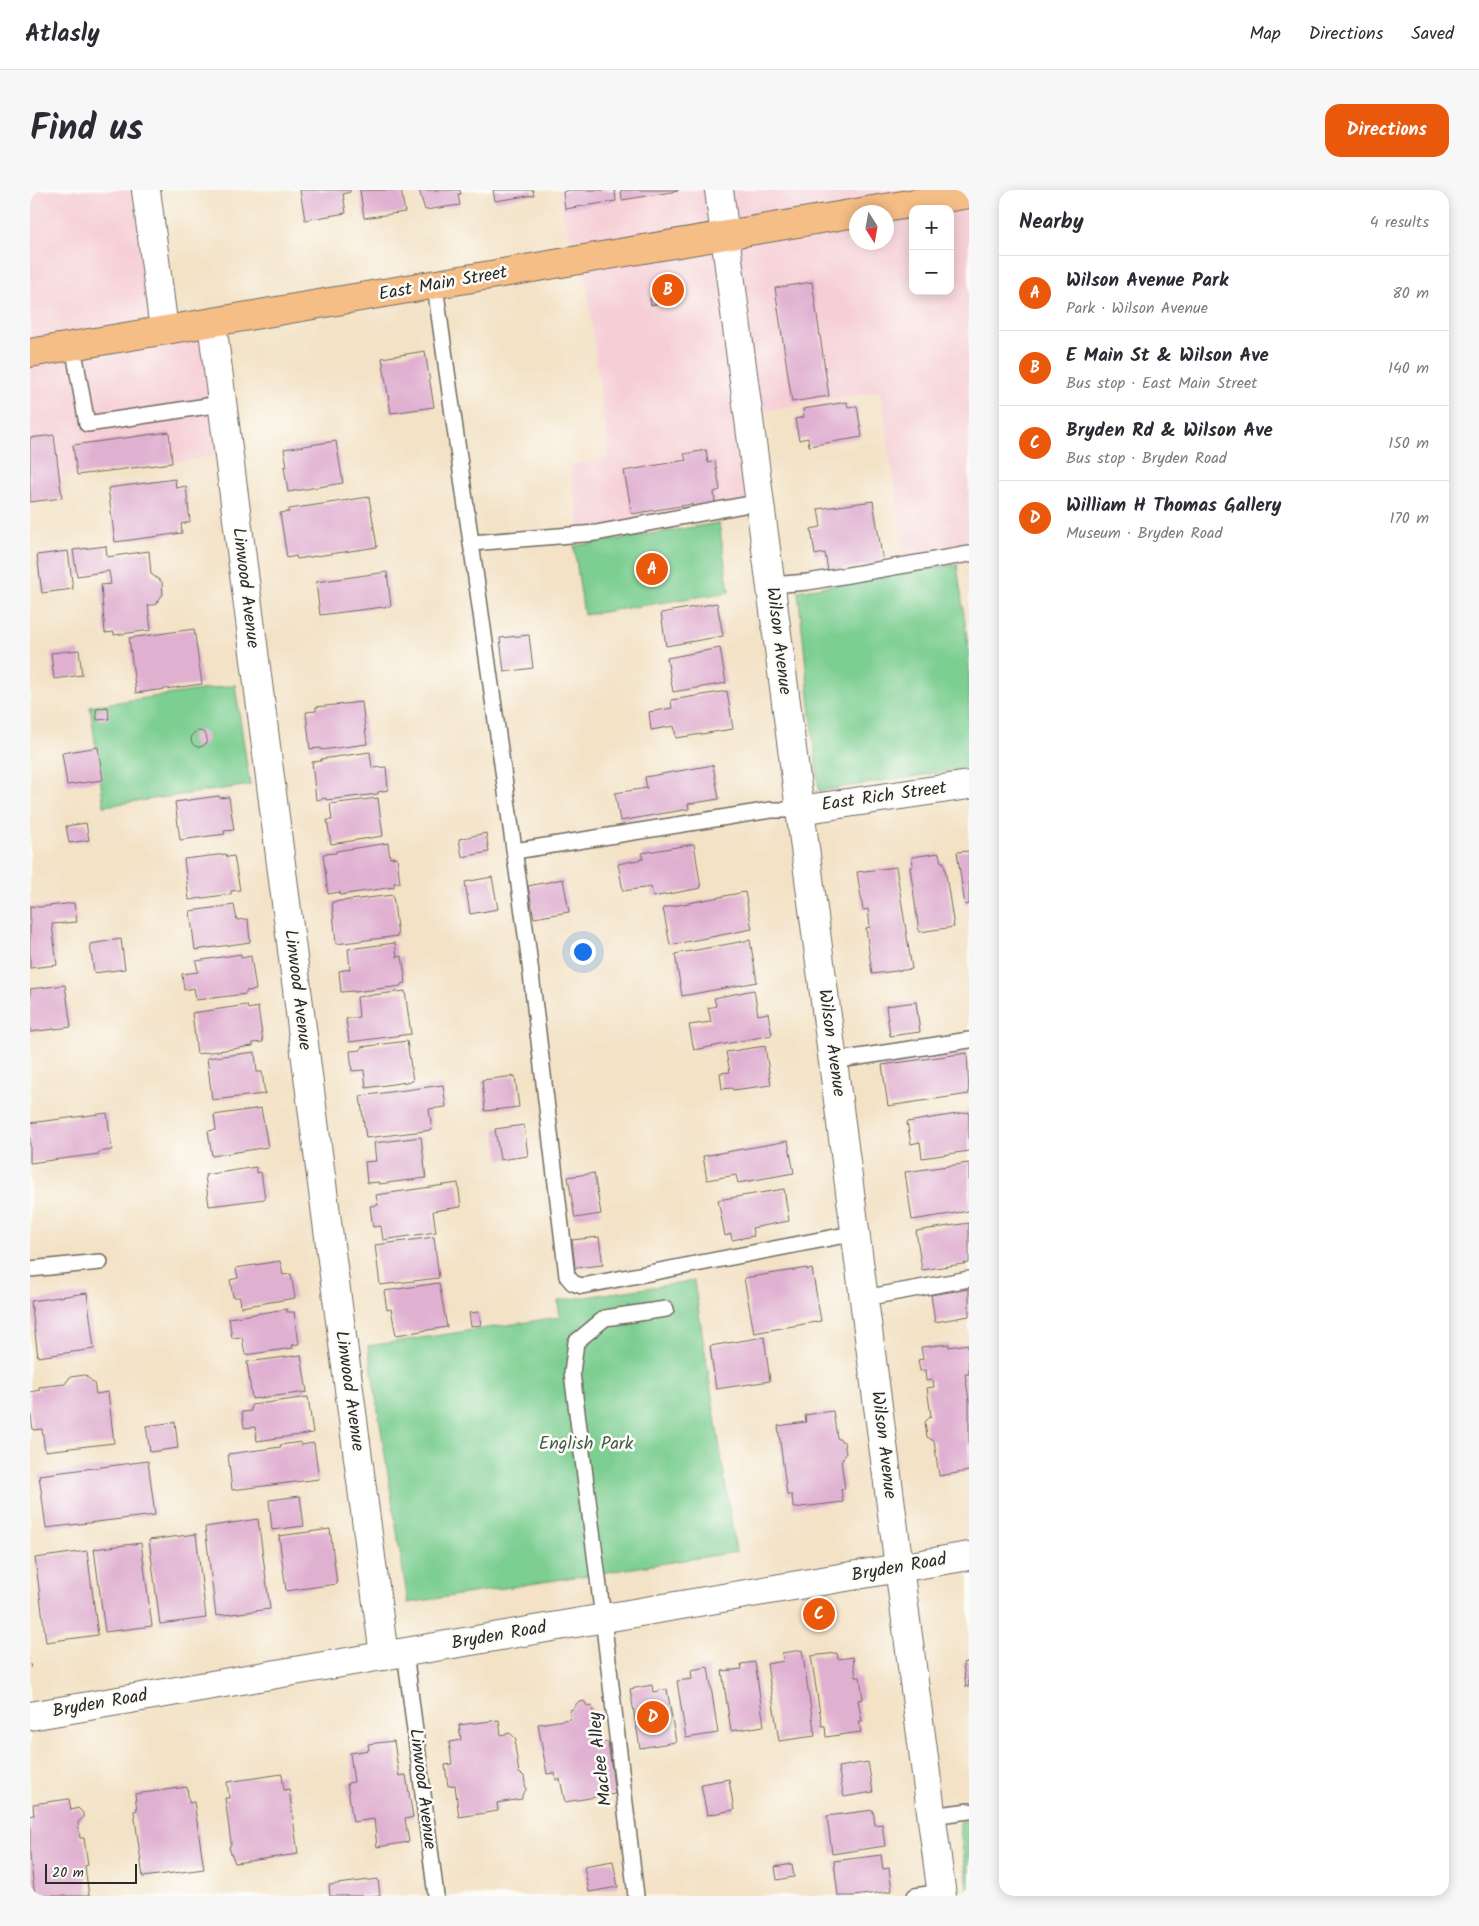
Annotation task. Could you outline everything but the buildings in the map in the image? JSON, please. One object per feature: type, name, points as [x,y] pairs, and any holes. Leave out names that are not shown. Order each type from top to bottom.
[{"type":"main road","points":[[894,206],[969,194]]},
{"type":"main road","name":"East Main Street","points":[[30,354],[849,214]]},
{"type":"street","points":[[146,190],[164,330]]},
{"type":"street","name":"Wilson Avenue","points":[[719,190],[942,1894]]},
{"type":"street","name":"Linwood Avenue","points":[[212,323],[221,404],[395,1654]]},
{"type":"street","name":"East Rich Street","points":[[800,810],[969,784]]},
{"type":"street","name":"Bryden Road","points":[[30,1716],[969,1556]]},
{"type":"lane","points":[[435,286],[515,851],[567,1276],[573,1283],[582,1286],[856,1232]]},
{"type":"lane","points":[[73,346],[87,424],[221,404]]},
{"type":"lane","points":[[471,542],[596,533],[760,502]]},
{"type":"lane","points":[[771,585],[808,582],[969,554]]},
{"type":"lane","points":[[515,851],[771,810],[800,810]]},
{"type":"lane","points":[[833,1061],[969,1040]]},
{"type":"lane","points":[[30,1269],[100,1262]]},
{"type":"lane","points":[[864,1298],[969,1279]]},
{"type":"lane","name":"Maclee Alley","points":[[636,1896],[572,1373],[576,1342],[605,1318],[666,1309]]},
{"type":"lane","name":"Linwood Avenue","points":[[395,1654],[436,1896]]},
{"type":"lane","points":[[931,1816],[969,1811]]},
{"type":"lane","points":[[915,1896],[942,1894]]},
{"type":"shaded area","points":[[30,190],[151,190],[167,322],[198,338],[220,373],[229,454],[62,478],[64,499],[30,504]]},
{"type":"shaded area","points":[[559,190],[969,190],[969,563],[907,573],[881,391],[750,414],[762,504],[580,533],[570,465],[609,458],[585,273],[563,217]]},
{"type":"green space","points":[[719,523],[729,592],[584,615],[574,546]]},
{"type":"green space","points":[[957,564],[969,653],[969,768],[819,791],[798,591]]},
{"type":"green space","points":[[235,685],[250,785],[104,806],[90,706]]},
{"type":"green space","name":"English Park","points":[[694,1281],[736,1552],[408,1603],[368,1346],[560,1317],[558,1301]]},
{"type":"green space","points":[[969,1820],[969,1893],[959,1822]]},
{"type":"place","name":"E Main St & Wilson Ave","points":[[668,290]]},
{"type":"place","name":"Wilson Avenue Park","points":[[652,569]]},
{"type":"place","name":"Bryden Rd & Wilson Ave","points":[[819,1614]]},
{"type":"place","name":"William H Thomas Gallery","points":[[653,1717]]}]
